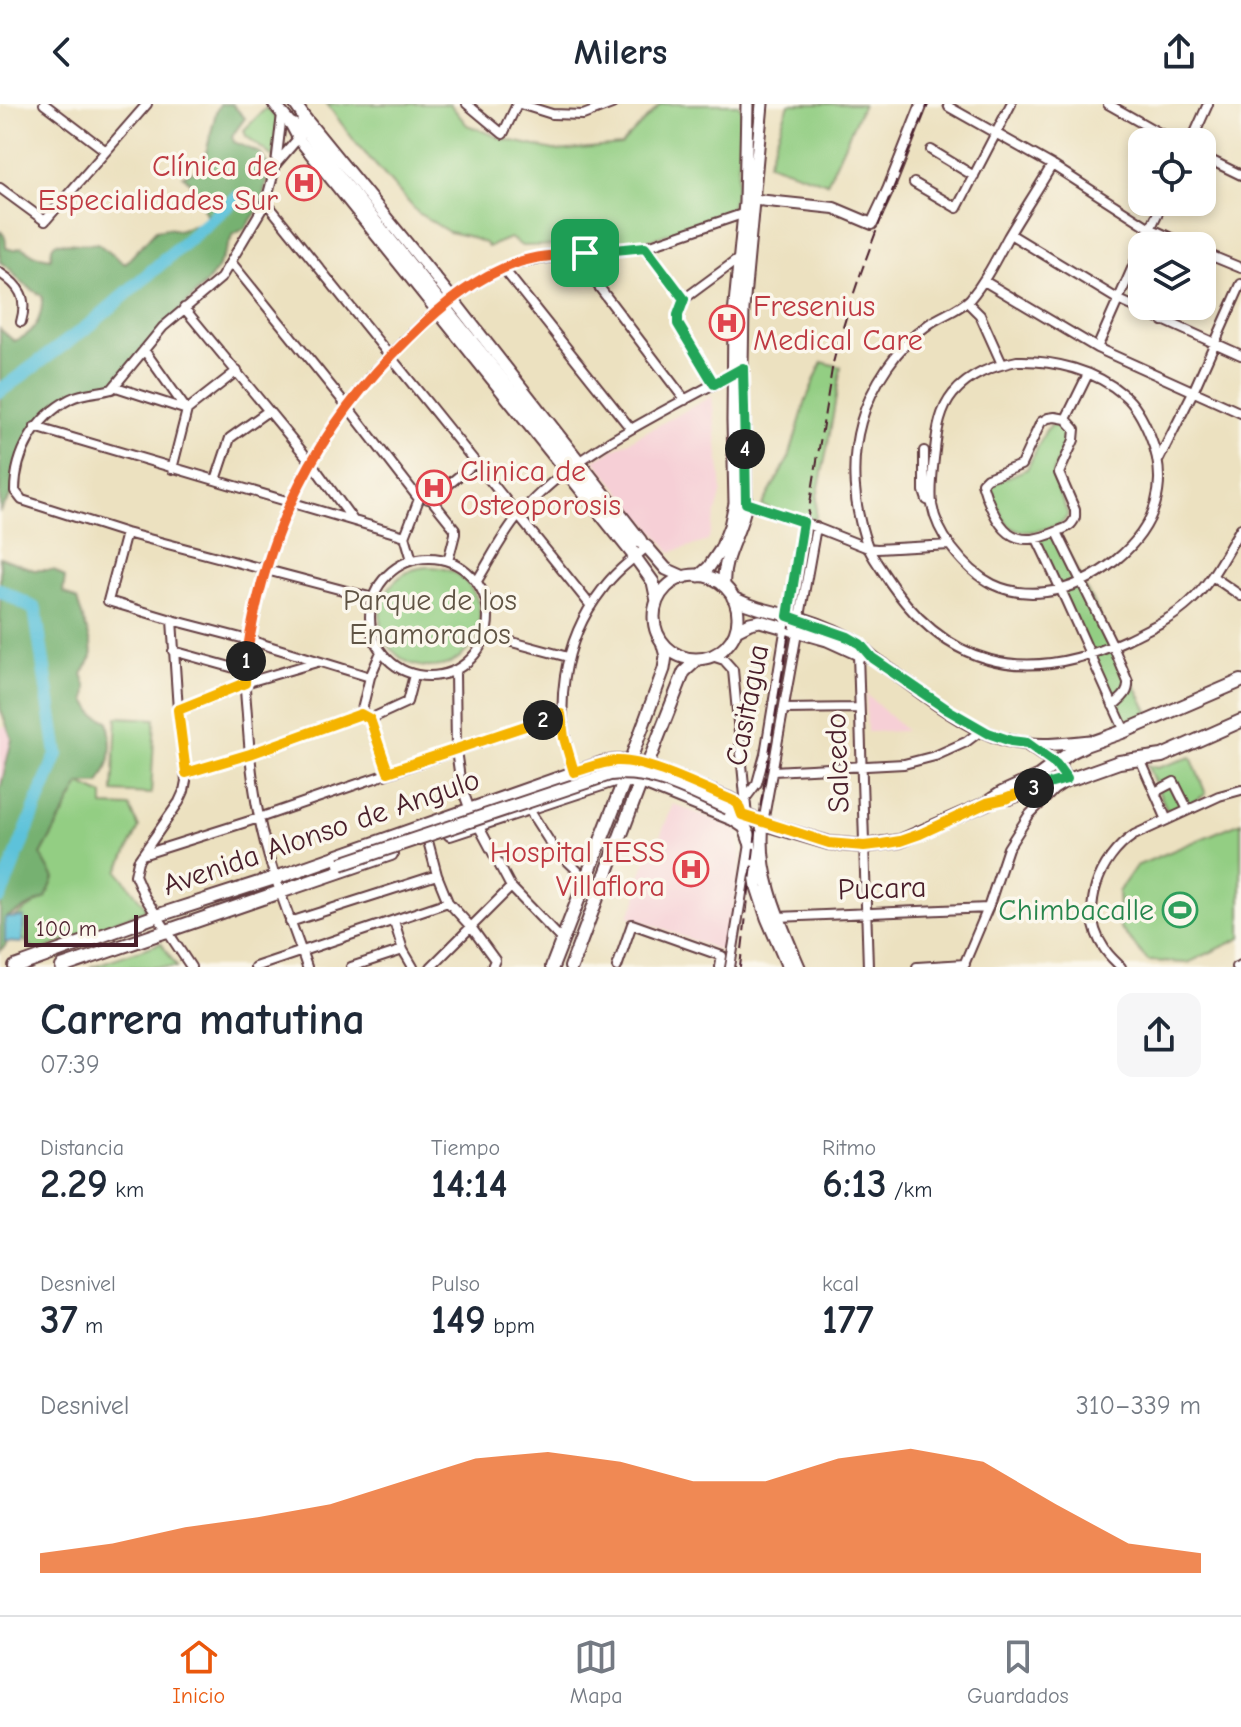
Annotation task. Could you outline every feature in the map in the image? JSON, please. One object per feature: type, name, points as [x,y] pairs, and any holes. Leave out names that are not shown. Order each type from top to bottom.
[{"type":"main road","points":[[747,104],[749,206]]},
{"type":"main road","points":[[699,576],[721,549],[734,512],[733,420],[743,309],[744,257],[762,104]]},
{"type":"main road","points":[[298,109],[302,135]]},
{"type":"main road","points":[[282,114],[339,176],[625,531],[647,547],[666,569],[684,577]]},
{"type":"main road","points":[[724,586],[724,569],[746,503],[738,370]]},
{"type":"main road","points":[[552,967],[664,669],[666,656],[654,622],[657,602],[653,582],[635,557],[625,531]]},
{"type":"main road","points":[[657,602],[667,587],[684,577],[699,576],[724,586],[737,608],[736,630],[725,648],[712,656],[690,659],[674,653],[662,642]]},
{"type":"main road","points":[[733,598],[872,658]]},
{"type":"main road","points":[[736,630],[757,621],[793,623],[848,637],[860,644],[872,658],[948,710],[982,730],[1006,739],[1027,743],[1098,739]]},
{"type":"main road","points":[[571,967],[684,672],[699,659]]},
{"type":"main road","points":[[987,803],[1039,776],[1071,752],[1098,739],[1125,731],[1241,681]]},
{"type":"main road","points":[[298,885],[340,864],[610,774],[635,772],[657,777],[737,815],[829,843],[864,846],[900,841],[987,803],[1119,762],[1162,756],[1241,721]]},
{"type":"main road","points":[[1027,743],[1070,778]]},
{"type":"main road","name":"Avenida Alonso de Angulo","points":[[15,967],[602,763],[630,761],[647,766],[738,804],[737,815],[641,782],[605,782],[62,967]]},
{"type":"main road","points":[[737,815],[750,841],[757,887],[767,918],[788,967]]},
{"type":"main road","points":[[763,823],[762,859],[767,885],[799,967]]},
{"type":"main road","points":[[290,873],[340,864]]},
{"type":"street","points":[[44,104],[106,151]]},
{"type":"street","points":[[0,188],[45,221],[147,104]]},
{"type":"street","points":[[467,104],[503,134],[518,104],[552,114],[583,115],[612,104]]},
{"type":"street","points":[[581,104],[583,115]]},
{"type":"street","points":[[307,967],[279,892],[259,818],[250,754],[245,671],[264,569],[289,503],[310,461],[347,406],[390,356],[444,304],[503,268],[532,259],[645,247],[749,206],[834,208],[872,224],[922,104]]},
{"type":"street","points":[[948,104],[1158,232]]},
{"type":"street","points":[[914,183],[957,208],[1011,104]]},
{"type":"street","points":[[1108,104],[1151,128]]},
{"type":"street","points":[[1125,113],[1130,104]]},
{"type":"street","points":[[1197,128],[1208,104]]},
{"type":"street","points":[[298,109],[444,304]]},
{"type":"street","points":[[282,114],[276,164],[266,202],[221,278],[163,327],[116,387],[70,399],[35,427],[21,455],[15,493],[22,500],[126,533],[373,598]]},
{"type":"street","points":[[276,164],[302,135]]},
{"type":"street","points":[[931,150],[974,176]]},
{"type":"street","points":[[1216,163],[1241,175]]},
{"type":"street","points":[[1052,165],[984,281],[967,302],[928,324],[911,338],[877,384],[861,421],[854,457],[857,502],[868,548],[894,590],[931,631],[960,649],[990,661],[1053,663],[1113,646],[1176,614],[1203,588],[1241,528]]},
{"type":"street","points":[[266,202],[591,606]]},
{"type":"street","points":[[1148,232],[1156,216]]},
{"type":"street","points":[[1010,234],[1119,300],[1241,355]]},
{"type":"street","points":[[645,247],[684,299]]},
{"type":"street","points":[[574,254],[685,400]]},
{"type":"street","points":[[714,384],[678,324],[678,315],[684,299],[744,257]]},
{"type":"street","points":[[1216,258],[1241,268]]},
{"type":"street","points":[[231,262],[419,499]]},
{"type":"street","points":[[503,268],[631,429]]},
{"type":"street","points":[[0,273],[16,286],[23,297],[21,322]]},
{"type":"street","points":[[1097,348],[1128,279]]},
{"type":"street","points":[[984,281],[1097,348],[1241,413]]},
{"type":"street","points":[[1159,465],[1241,284]]},
{"type":"street","points":[[967,302],[980,315],[1002,364]]},
{"type":"street","points":[[184,308],[310,461],[354,520]]},
{"type":"street","points":[[144,350],[187,410]]},
{"type":"street","points":[[1050,362],[1088,374],[1115,388],[1132,404],[1146,426],[1159,465],[1155,508],[1133,544],[1095,576],[1049,592],[1022,593],[992,585],[978,577],[950,545],[936,519],[932,502],[936,444],[945,407],[967,381],[984,370],[1002,364],[1050,362]]},
{"type":"street","points":[[477,581],[518,515],[573,466],[631,429],[738,370]]},
{"type":"street","points":[[172,469],[187,410],[237,371]]},
{"type":"street","points":[[1066,419],[1088,374]]},
{"type":"street","points":[[116,387],[187,410]]},
{"type":"street","points":[[216,480],[230,438],[268,411]]},
{"type":"street","points":[[1055,417],[1066,419],[1075,429],[1074,440],[1059,473],[1075,515],[1070,525],[1057,532],[1037,539],[1020,538],[1008,532],[999,522],[982,483],[987,478],[1021,465],[1041,422],[1055,417]]},
{"type":"street","points":[[35,427],[405,536]]},
{"type":"street","points":[[924,451],[924,491],[927,500],[932,502]]},
{"type":"street","points":[[419,499],[431,499],[476,462]]},
{"type":"street","points":[[573,466],[647,547],[611,579],[591,606],[568,657],[561,714],[574,772]]},
{"type":"street","points":[[573,466],[635,557]]},
{"type":"street","points":[[412,560],[405,536],[419,499]]},
{"type":"street","points":[[431,499],[455,529],[448,561]]},
{"type":"street","points":[[746,503],[868,548],[950,545]]},
{"type":"street","name":"Casitagua","points":[[763,823],[784,709],[803,522]]},
{"type":"street","name":"Casitagua","points":[[745,799],[757,783],[765,754],[816,527]]},
{"type":"street","points":[[1057,532],[1128,682],[1126,695],[1113,706]]},
{"type":"street","points":[[126,533],[108,601],[370,677]]},
{"type":"street","points":[[1037,539],[1125,731]]},
{"type":"street","points":[[430,558],[448,561],[464,569],[477,581],[486,598],[489,616],[486,635],[479,650],[455,671],[435,676],[414,675],[395,666],[381,652],[372,635],[369,617],[373,598],[381,582],[395,569],[412,560],[430,558]]},
{"type":"street","points":[[1212,576],[1241,596]]},
{"type":"street","points":[[172,620],[186,773],[182,796],[136,864],[135,879],[191,967]]},
{"type":"street","points":[[486,635],[568,657]]},
{"type":"street","points":[[173,651],[245,671]]},
{"type":"street","points":[[361,714],[370,677],[381,652]]},
{"type":"street","name":"Salcedo","points":[[858,654],[868,967]]},
{"type":"street","points":[[712,656],[724,660],[733,670],[745,799],[737,815]]},
{"type":"street","points":[[178,710],[245,683],[317,662]]},
{"type":"street","points":[[455,671],[456,750],[461,786],[470,810],[511,887],[563,941]]},
{"type":"street","points":[[370,719],[407,702],[414,675]]},
{"type":"street","points":[[784,709],[859,708]]},
{"type":"street","points":[[186,773],[250,754],[361,714],[370,719],[388,772]]},
{"type":"street","points":[[142,855],[561,714]]},
{"type":"street","points":[[773,771],[904,764],[935,756],[966,742],[982,730]]},
{"type":"street","points":[[1140,759],[1167,820]]},
{"type":"street","points":[[917,967],[964,966],[1008,848],[1029,815],[1070,778]]},
{"type":"street","points":[[1155,792],[1174,782],[1188,810]]},
{"type":"street","points":[[1121,967],[1102,947],[1096,933],[1092,906],[1097,881],[1111,856],[1127,840],[1219,796],[1241,790]]},
{"type":"street","points":[[528,808],[553,847],[586,879]]},
{"type":"street","points":[[428,841],[448,902],[495,960],[492,967]]},
{"type":"street","points":[[730,967],[750,841]]},
{"type":"street","points":[[290,922],[437,875]]},
{"type":"street","points":[[431,967],[511,887]]},
{"type":"street","points":[[255,967],[448,902]]},
{"type":"street","name":"Pucara","points":[[778,917],[988,908]]},
{"type":"street","points":[[394,921],[403,950],[413,967]]},
{"type":"street","points":[[617,967],[632,924],[722,956],[720,967]]},
{"type":"street","points":[[351,967],[403,950]]},
{"type":"shaded area","points":[[712,396],[722,491],[708,541],[671,552],[594,460]]},
{"type":"shaded area","points":[[866,694],[906,731],[867,732]]},
{"type":"shaded area","points":[[0,726],[8,728],[12,739],[0,790]]},
{"type":"shaded area","name":"Hospital IESS Villaflora","points":[[673,804],[731,826],[739,834],[741,858],[726,953],[628,916],[637,900],[638,881],[653,843],[657,844]]},
{"type":"green space","points":[[220,104],[232,104],[245,118],[232,136],[234,142],[260,153],[269,167],[263,198],[256,213],[245,228],[233,235],[216,271],[144,348],[119,383],[68,399],[40,425],[13,493],[0,511],[0,329],[14,341],[27,334],[39,318],[42,296],[0,262],[0,231],[5,237],[6,248],[13,250],[22,247],[34,255],[51,258],[55,243],[97,243],[125,264],[156,230],[178,230],[203,222],[207,216],[194,189],[183,175],[206,167],[204,161]]},
{"type":"green space","points":[[327,104],[450,104],[467,125],[503,139],[558,151],[621,145],[661,104],[738,104],[742,110],[742,122],[736,193],[730,210],[724,214],[631,244],[522,246],[510,238],[488,247],[467,236],[449,232],[418,213],[356,143]]},
{"type":"green space","points":[[789,104],[863,104],[827,183],[768,163]]},
{"type":"green space","points":[[266,108],[278,120],[274,158],[246,136],[244,130]]},
{"type":"green space","points":[[822,362],[841,367],[817,497],[815,524],[762,506],[789,458],[806,400]]},
{"type":"green space","points":[[1052,425],[1063,428],[1067,435],[1053,473],[1068,514],[1058,525],[1023,532],[1014,529],[1002,517],[989,485],[1027,469],[1046,430]]},
{"type":"green space","points":[[1057,532],[1149,713],[1125,731],[1037,539]]},
{"type":"green space","points":[[0,557],[34,570],[54,570],[65,578],[63,592],[77,600],[91,643],[92,657],[82,674],[87,688],[86,700],[94,714],[108,721],[111,746],[107,768],[99,784],[80,784],[41,855],[54,878],[46,898],[5,918],[6,945],[0,951],[0,790],[12,739],[0,708]]},
{"type":"green space","name":"Parque de los Enamorados","points":[[430,567],[449,570],[466,581],[477,598],[480,617],[477,636],[466,653],[449,664],[430,667],[411,664],[394,653],[383,636],[380,617],[383,598],[394,581],[411,570]]},
{"type":"green space","points":[[117,717],[155,719],[151,794],[113,792]]},
{"type":"green space","points":[[1191,757],[1206,794],[1169,815],[1147,765],[1157,768]]},
{"type":"green space","points":[[80,784],[103,795],[103,806],[130,807],[139,828],[118,871],[147,909],[37,952],[6,923],[46,897],[54,878],[41,855]]},
{"type":"green space","name":"Chimbacalle","points":[[1241,822],[1241,938],[1188,963],[1148,961],[1120,928],[1118,892],[1136,866]]},
{"type":"green space","points":[[161,943],[177,967],[90,967]]},
{"type":"water","points":[[24,917],[22,943],[5,942],[5,918]]},
{"type":"waterway","points":[[0,391],[91,324],[236,198]]},
{"type":"waterway","points":[[0,590],[35,609],[57,754],[0,897]]},
{"type":"railway","points":[[740,967],[755,839],[833,363],[864,264],[928,104]]},
{"type":"place","name":"Clínica de Especialidades Sur","points":[[304,183]]},
{"type":"place","name":"Fresenius Medical Care","points":[[727,323]]},
{"type":"place","name":"Clinica de Osteoporosis","points":[[434,488]]},
{"type":"place","name":"Hospital IESS Villaflora","points":[[691,869]]},
{"type":"place","name":"Chimbacalle","points":[[1180,910]]},
{"type":"route","points":[[645,247],[684,299],[678,324],[714,384],[743,368],[746,503],[803,522],[788,616],[800,618],[860,644],[872,658],[948,710],[988,733],[1027,743],[1056,764],[1067,779],[987,803],[900,841],[864,846],[829,843],[742,815],[734,801],[630,761],[602,763],[574,772],[561,714],[388,772],[370,719],[361,714],[250,754],[186,773],[178,710],[245,683],[249,640],[264,569],[289,503],[310,461],[347,406],[390,356],[452,298],[503,268],[523,261],[585,253],[645,247]]}]
